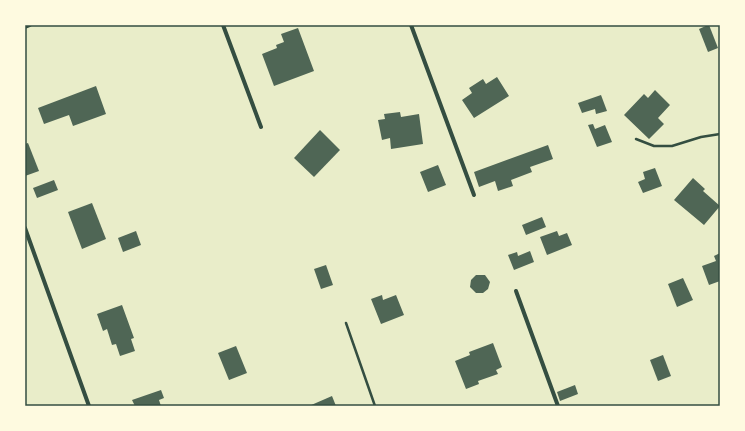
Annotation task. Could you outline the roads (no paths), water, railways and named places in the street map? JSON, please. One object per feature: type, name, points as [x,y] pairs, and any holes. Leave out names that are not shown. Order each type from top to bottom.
[{"type":"street","points":[[25,27],[30,25]]},
{"type":"street","points":[[223,25],[261,127]]},
{"type":"street","points":[[412,25],[474,195]]},
{"type":"street","points":[[25,228],[89,406]]},
{"type":"street","points":[[516,291],[558,406]]},
{"type":"lane","points":[[636,139],[654,146],[672,146],[701,137],[720,134]]},
{"type":"lane","points":[[346,323],[375,406]]}]
